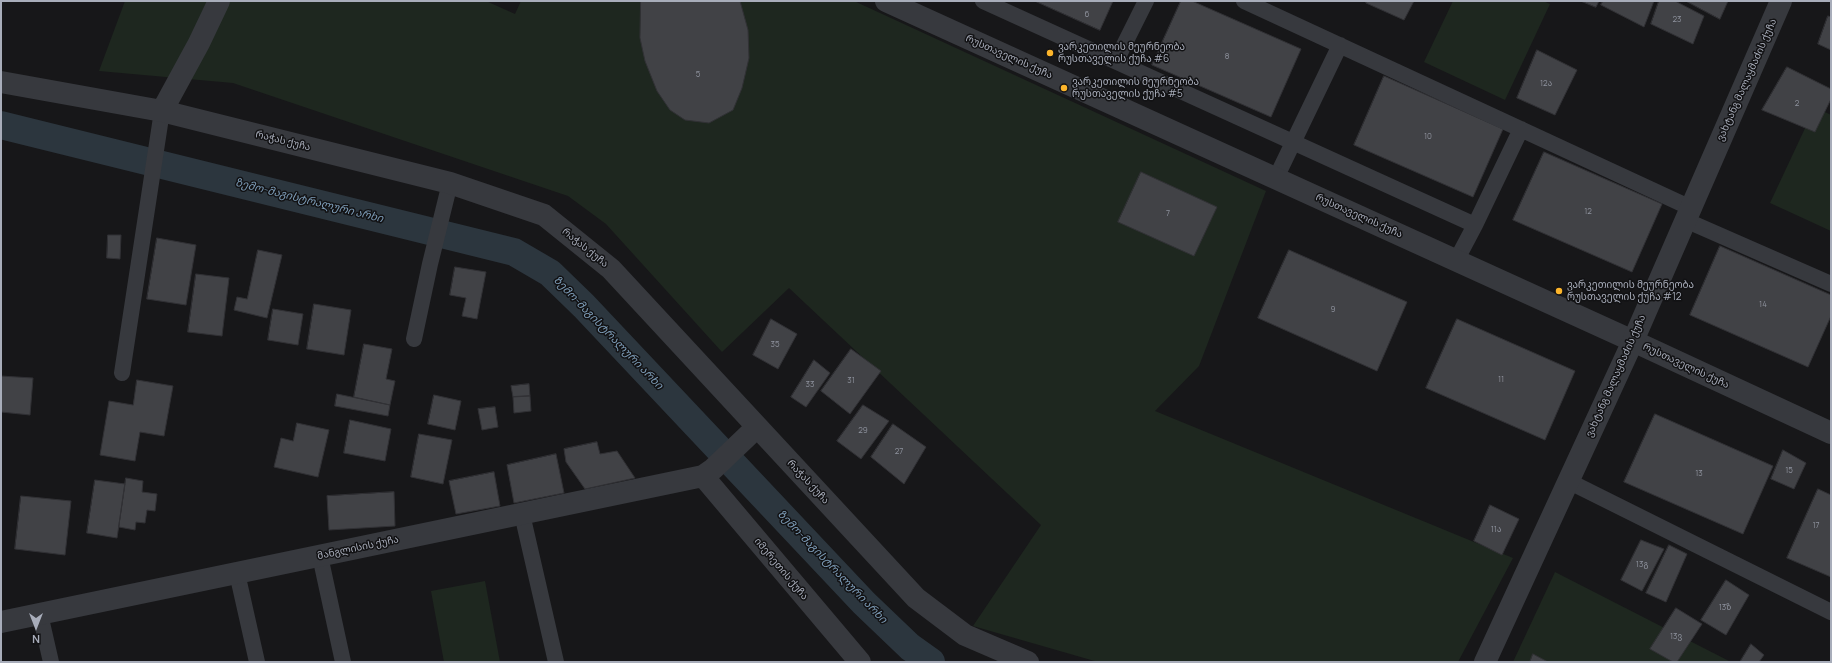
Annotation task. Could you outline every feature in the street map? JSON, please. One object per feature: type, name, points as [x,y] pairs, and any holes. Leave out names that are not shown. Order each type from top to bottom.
[{"type":"street","points":[[162,111],[199,43],[219,1]]},
{"type":"street","name":"რუსთაველის ქუჩა","points":[[886,1],[1633,341],[1831,433]]},
{"type":"street","name":"ვახტანგ მალაყმაძის ქუჩა","points":[[1485,662],[1633,341],[1781,1]]},
{"type":"street","name":"რაჭას ქუჩა","points":[[1,82],[162,111],[450,183],[544,215],[611,268],[750,433],[916,598],[965,635],[1028,662]]},
{"type":"street","points":[[708,472],[750,433]]},
{"type":"street","name":"მანგლისის ქუჩა","points":[[1,622],[522,514],[708,472]]},
{"type":"street","name":"იმერეთის ქუჩა","points":[[708,472],[860,662]]},
{"type":"lane","points":[[983,1],[1475,225]]},
{"type":"lane","points":[[1116,61],[1146,1]]},
{"type":"lane","points":[[1244,1],[1521,129],[1688,214],[1831,284]]},
{"type":"lane","points":[[1276,178],[1340,46]]},
{"type":"lane","points":[[122,373],[162,111]]},
{"type":"lane","points":[[1456,261],[1521,129]]},
{"type":"lane","points":[[414,339],[430,264],[450,183]]},
{"type":"lane","points":[[1568,481],[1831,612]]},
{"type":"lane","points":[[522,514],[556,662]]},
{"type":"lane","points":[[320,556],[343,662]]},
{"type":"lane","points":[[237,573],[257,662]]},
{"type":"lane","points":[[40,614],[51,662]]},
{"type":"shaded area","points":[[125,1],[486,1],[515,14],[521,1],[854,1],[1266,191],[1199,366],[1155,411],[1513,558],[1458,662],[1098,662],[973,626],[1041,525],[789,288],[722,352],[606,224],[568,196],[233,83],[99,71]]},
{"type":"shaded area","points":[[1453,1],[1543,1],[1550,4],[1505,100],[1424,62]]},
{"type":"shaded area","points":[[1815,107],[1831,115],[1831,231],[1770,203]]},
{"type":"shaded area","points":[[1555,572],[1731,662],[1513,662]]},
{"type":"shaded area","points":[[485,581],[500,662],[444,662],[431,591]]},
{"type":"building","points":[[641,1],[740,1],[748,30],[749,58],[742,88],[733,110],[709,123],[685,120],[670,110],[657,91],[645,61],[640,38]]},
{"type":"building","points":[[1035,1],[1113,1],[1100,30]]},
{"type":"building","points":[[1181,1],[1192,1],[1301,49],[1271,117],[1152,65]]},
{"type":"building","points":[[1367,1],[1414,1],[1404,20],[1366,3]]},
{"type":"building","points":[[1581,1],[1599,1],[1596,7]]},
{"type":"building","points":[[1603,1],[1654,1],[1644,27],[1601,5]]},
{"type":"building","points":[[1659,1],[1675,1],[1704,16],[1693,44],[1651,24]]},
{"type":"building","points":[[1686,1],[1728,1],[1720,19]]},
{"type":"building","points":[[1828,16],[1831,17],[1831,50],[1818,44]]},
{"type":"building","points":[[1537,50],[1577,70],[1555,115],[1517,98]]},
{"type":"building","points":[[1787,67],[1831,89],[1831,99],[1815,132],[1762,110]]},
{"type":"building","points":[[1384,76],[1503,129],[1473,197],[1354,145]]},
{"type":"building","points":[[1544,152],[1662,204],[1632,272],[1513,220]]},
{"type":"building","points":[[1141,172],[1217,207],[1194,256],[1118,222]]},
{"type":"building","points":[[108,235],[121,235],[120,259],[107,258]]},
{"type":"building","points":[[157,238],[196,245],[186,305],[147,299]]},
{"type":"building","points":[[1720,246],[1831,295],[1831,316],[1808,367],[1690,315]]},
{"type":"building","points":[[258,250],[282,255],[267,318],[234,310],[237,297],[247,299]]},
{"type":"building","points":[[1289,250],[1407,302],[1377,371],[1258,318]]},
{"type":"building","points":[[455,267],[486,272],[477,319],[462,316],[466,298],[450,295]]},
{"type":"building","points":[[196,274],[229,278],[222,336],[188,332]]},
{"type":"building","points":[[314,304],[351,310],[344,355],[307,349]]},
{"type":"building","points":[[273,309],[303,314],[298,345],[268,340]]},
{"type":"building","points":[[771,319],[797,334],[778,369],[753,355]]},
{"type":"building","points":[[1457,319],[1575,371],[1545,440],[1426,388]]},
{"type":"building","points":[[364,344],[392,349],[386,379],[395,381],[390,405],[354,397]]},
{"type":"building","points":[[851,349],[881,371],[850,414],[821,391]]},
{"type":"building","points":[[814,360],[830,373],[806,407],[791,397]]},
{"type":"building","points":[[1,376],[33,378],[30,415],[1,412]]},
{"type":"building","points":[[137,380],[173,386],[164,436],[140,432],[135,461],[100,455],[109,401],[133,405]]},
{"type":"building","points":[[529,384],[530,396],[513,397],[511,386]]},
{"type":"building","points":[[337,394],[390,405],[388,416],[335,406]]},
{"type":"building","points":[[434,395],[461,401],[455,430],[428,424]]},
{"type":"building","points":[[530,396],[531,411],[514,413],[513,397]]},
{"type":"building","points":[[863,405],[889,421],[861,459],[837,441]]},
{"type":"building","points":[[495,407],[498,427],[482,430],[478,409]]},
{"type":"building","points":[[1655,414],[1773,466],[1743,534],[1624,482]]},
{"type":"building","points":[[350,420],[391,429],[385,461],[344,453]]},
{"type":"building","points":[[297,423],[329,430],[318,477],[274,467],[281,438],[293,441]]},
{"type":"building","points":[[893,424],[926,447],[904,484],[871,457]]},
{"type":"building","points":[[419,434],[452,440],[443,484],[411,477]]},
{"type":"building","points":[[597,442],[600,454],[617,451],[635,478],[585,489],[566,462],[564,449]]},
{"type":"building","points":[[1783,450],[1806,463],[1794,489],[1771,479]]},
{"type":"building","points":[[556,454],[564,493],[514,503],[507,465]]},
{"type":"building","points":[[494,472],[500,506],[456,514],[449,481]]},
{"type":"building","points":[[126,478],[143,481],[142,492],[157,494],[155,511],[147,510],[145,523],[136,522],[135,530],[119,527]]},
{"type":"building","points":[[95,480],[125,484],[117,538],[87,533]]},
{"type":"building","points":[[1818,489],[1831,495],[1831,577],[1787,558]]},
{"type":"building","points":[[394,492],[395,526],[329,530],[327,496]]},
{"type":"building","points":[[21,496],[71,501],[65,555],[15,549]]},
{"type":"building","points":[[1490,505],[1519,519],[1502,555],[1474,541]]},
{"type":"building","points":[[1641,540],[1664,549],[1642,591],[1621,580]]},
{"type":"building","points":[[1669,545],[1687,554],[1666,602],[1646,593]]},
{"type":"building","points":[[1726,580],[1749,595],[1726,635],[1701,620]]},
{"type":"building","points":[[1676,608],[1702,624],[1677,662],[1673,662],[1650,649]]},
{"type":"building","points":[[1751,644],[1764,655],[1759,662],[1740,662]]},
{"type":"building","points":[[1533,654],[1548,662],[1530,662]]},
{"type":"waterway","name":"ზემო-მაგისტრალური არხი","points":[[1,125],[514,252],[550,273],[584,306],[864,603],[910,647],[931,662]]},
{"type":"place","name":"ვარკეთილის მეურნეობა რუსთაველის ქუჩა #6","points":[[1050,53]]},
{"type":"place","name":"ვარკეთილის მეურნეობა რუსთაველის ქუჩა #5","points":[[1064,88]]},
{"type":"place","name":"ვარკეთილის მეურნეობა რუსთაველის ქუჩა #12","points":[[1559,291]]}]
